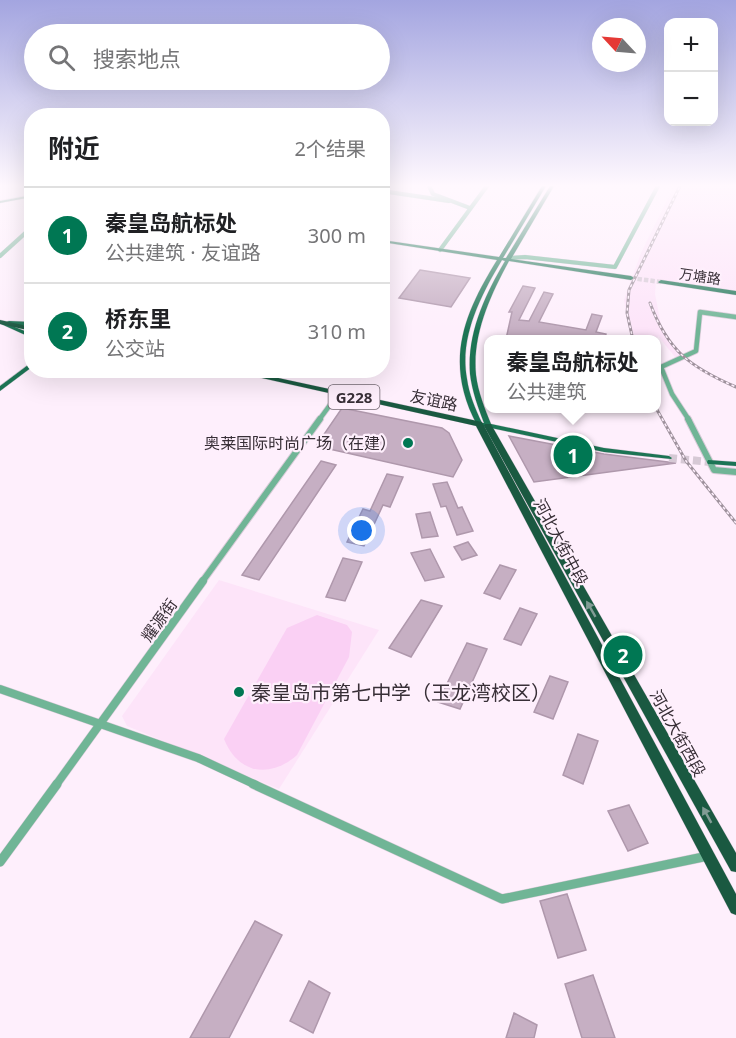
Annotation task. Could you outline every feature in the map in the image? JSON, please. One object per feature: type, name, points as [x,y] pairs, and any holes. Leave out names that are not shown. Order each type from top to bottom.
[{"type":"highway","points":[[0,322],[24,327]]},
{"type":"highway","name":"友谊路","points":[[265,378],[483,425]]},
{"type":"highway","name":"河北大街中段","points":[[483,425],[736,908]]},
{"type":"highway","name":"河北大街西段","points":[[483,425],[736,866]]},
{"type":"main road","name":"河北大街中段","points":[[483,425],[465,389],[462,351],[470,312],[515,234]]},
{"type":"main road","points":[[483,425],[473,372],[475,336],[490,291],[524,234]]},
{"type":"main road","points":[[390,240],[631,278]]},
{"type":"main road","name":"万塘路","points":[[662,282],[736,293]]},
{"type":"main road","points":[[0,322],[24,324]]},
{"type":"main road","points":[[0,322],[24,332]]},
{"type":"main road","points":[[21,372],[24,368]]},
{"type":"main road","points":[[0,389],[24,370]]},
{"type":"main road","name":"友谊路","points":[[483,425],[604,450],[669,458]]},
{"type":"main road","points":[[710,462],[736,464]]},
{"type":"street","points":[[0,256],[24,234]]},
{"type":"street","points":[[442,248],[452,234]]},
{"type":"street","points":[[510,258],[525,256],[615,267],[632,234]]},
{"type":"street","points":[[736,317],[700,312],[696,351],[661,367],[672,394],[697,433],[706,460],[714,470],[736,472]]},
{"type":"street","name":"耀源街","points":[[0,862],[338,394]]},
{"type":"street","points":[[0,689],[198,758],[273,795],[502,899],[709,856]]},
{"type":"shaded area","points":[[650,234],[736,234],[736,291],[656,280],[655,294],[665,337],[682,356],[676,358],[661,340],[661,335],[630,335],[624,300]]},
{"type":"shaded area","name":"秦皇岛市第七中学（玉龙湾校区）","points":[[219,580],[379,630],[279,789],[127,726],[122,716]]},
{"type":"shaded area","points":[[317,615],[347,625],[352,632],[349,657],[297,755],[276,768],[266,770],[246,766],[230,751],[224,739],[287,628]]},
{"type":"building","points":[[420,270],[470,278],[451,307],[399,298]]},
{"type":"building","points":[[523,286],[535,288],[519,320],[529,321],[544,292],[553,294],[539,322],[586,330],[592,314],[602,316],[596,332],[606,335],[507,335],[512,312],[509,312]]},
{"type":"building","name":"奥莱国际时尚广场（在建）","points":[[342,408],[442,428],[449,433],[462,460],[453,477],[316,446]]},
{"type":"building","points":[[509,436],[604,454],[676,463],[534,482]]},
{"type":"building","points":[[321,461],[336,465],[259,580],[242,575]]},
{"type":"building","points":[[387,474],[403,477],[390,507],[383,505],[364,546],[347,542],[363,509],[370,511]]},
{"type":"building","points":[[447,482],[458,508],[462,507],[473,531],[457,535],[446,506],[441,507],[433,484]]},
{"type":"building","points":[[430,512],[438,536],[422,538],[416,514]]},
{"type":"building","points":[[468,542],[477,555],[462,560],[454,547]]},
{"type":"building","points":[[430,549],[444,577],[425,581],[411,553]]},
{"type":"building","points":[[343,558],[362,562],[345,601],[326,597]]},
{"type":"building","points":[[500,565],[516,570],[500,599],[484,593]]},
{"type":"building","points":[[421,600],[442,606],[411,657],[389,648]]},
{"type":"building","points":[[520,608],[537,614],[521,645],[504,639]]},
{"type":"building","points":[[467,643],[487,649],[460,709],[438,702]]},
{"type":"building","points":[[550,676],[568,682],[553,719],[534,712]]},
{"type":"building","points":[[578,734],[598,741],[583,784],[563,775]]},
{"type":"building","points":[[629,805],[648,843],[628,851],[608,811]]},
{"type":"building","points":[[567,894],[586,950],[558,958],[540,901]]},
{"type":"building","points":[[255,921],[282,935],[229,1038],[190,1038]]},
{"type":"building","points":[[593,975],[615,1038],[582,1038],[565,984]]},
{"type":"building","points":[[309,981],[330,993],[313,1033],[290,1021]]},
{"type":"building","points":[[514,1013],[537,1025],[534,1038],[506,1038]]},
{"type":"tunnel","points":[[631,278],[661,282]]},
{"type":"tunnel","points":[[669,458],[710,462]]},
{"type":"railway","points":[[632,335],[627,313],[629,290],[656,234]]},
{"type":"railway","points":[[650,303],[665,334],[682,356],[706,372],[736,387]]},
{"type":"railway","points":[[659,413],[686,461],[736,523]]},
{"type":"place","name":"奥莱国际时尚广场（在建）","points":[[408,443]]},
{"type":"place","name":"秦皇岛航标处","points":[[573,455]]},
{"type":"place","name":"桥东里","points":[[623,655]]},
{"type":"place","name":"秦皇岛市第七中学（玉龙湾校区）","points":[[239,692]]}]
